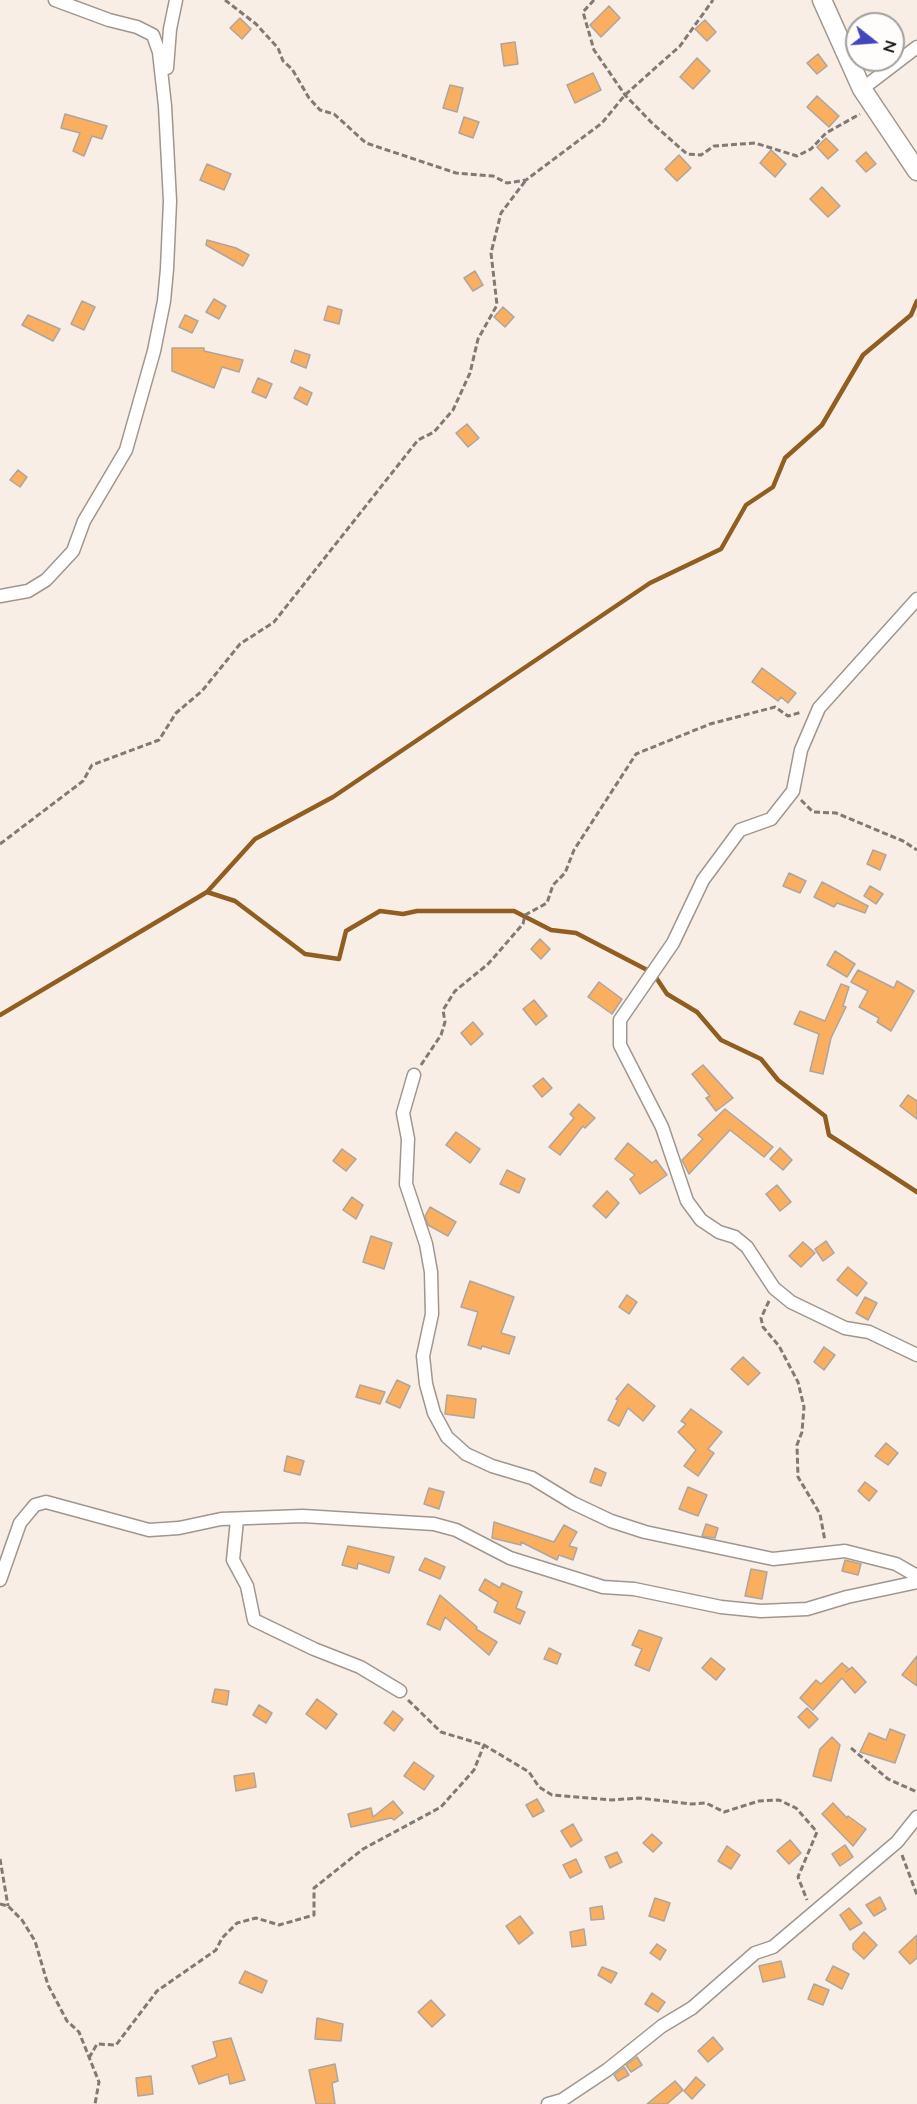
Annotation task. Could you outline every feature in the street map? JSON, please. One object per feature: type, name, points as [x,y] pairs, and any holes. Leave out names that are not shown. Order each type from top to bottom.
[{"type":"street","points":[[0,596],[28,591],[46,580],[73,551],[84,521],[129,441],[164,301],[170,201],[165,106],[159,52],[153,35],[137,27],[109,20],[55,0]]},
{"type":"street","points":[[165,106],[170,28],[176,0]]},
{"type":"street","points":[[822,0],[862,89],[917,171]]},
{"type":"street","points":[[862,89],[917,47]]},
{"type":"street","points":[[917,599],[819,708],[801,750],[793,791],[771,819],[740,830],[703,880],[673,943],[620,1020],[620,1045],[662,1127],[687,1201],[701,1220],[719,1232],[735,1237],[747,1247],[774,1288],[791,1302],[845,1328],[869,1332],[917,1355]]},
{"type":"street","points":[[414,1075],[403,1113],[408,1138],[406,1184],[426,1244],[431,1272],[432,1314],[423,1356],[426,1384],[434,1413],[447,1437],[466,1454],[492,1466],[532,1478],[573,1503],[611,1521],[645,1532],[773,1559],[827,1551],[845,1551],[896,1564],[917,1575]]},
{"type":"street","points":[[0,1580],[20,1523],[40,1503],[149,1530],[171,1529],[221,1519],[303,1516],[434,1524],[456,1530],[519,1561],[603,1587],[634,1589],[721,1607],[761,1611],[807,1609],[847,1597],[917,1582]]},
{"type":"street","points":[[237,1520],[233,1560],[247,1586],[254,1620],[314,1649],[360,1667],[400,1691]]},
{"type":"street","points":[[548,2104],[561,2100],[607,2070],[662,2026],[692,2008],[755,1953],[773,1947],[897,1842],[917,1817]]},
{"type":"path","points":[[225,0],[256,24],[278,48],[283,61],[292,69],[309,98],[320,110],[334,114],[366,143],[456,173],[493,176],[507,183],[526,180]]},
{"type":"path","points":[[594,0],[583,12],[594,50],[625,95],[687,154],[701,155],[714,146],[755,143],[797,156],[811,149],[826,133],[872,107]]},
{"type":"path","points":[[0,844],[83,781],[92,765],[159,740],[176,713],[202,691],[240,644],[274,622],[418,440],[434,432],[453,410],[470,373],[478,339],[496,305],[491,253],[501,213],[526,180],[602,123],[625,95],[681,46],[713,0]]},
{"type":"path","points":[[414,1075],[441,1035],[445,1022],[443,1010],[455,991],[488,964],[523,924],[525,915],[547,903],[553,885],[565,873],[574,850],[636,754],[710,724],[775,707],[788,716],[819,708]]},
{"type":"path","points":[[793,791],[813,812],[836,813],[903,841],[917,850]]},
{"type":"path","points":[[774,1288],[761,1318],[763,1327],[779,1346],[798,1382],[804,1407],[802,1432],[797,1445],[798,1477],[819,1514],[827,1551]]},
{"type":"path","points":[[400,1691],[441,1732],[484,1745],[530,1772],[539,1787],[552,1795],[612,1800],[639,1798],[691,1804],[706,1803],[724,1812],[759,1801],[779,1800],[796,1808],[817,1832],[798,1877],[812,1916]]},
{"type":"path","points":[[89,2058],[97,2044],[116,2045],[157,1990],[216,1950],[222,1938],[237,1923],[256,1918],[279,1925],[314,1915],[314,1888],[363,1848],[441,1807],[474,1770],[484,1745]]},
{"type":"path","points":[[851,1748],[888,1779],[917,1792]]},
{"type":"path","points":[[897,1842],[917,1895]]},
{"type":"path","points":[[0,1858],[8,1906]]},
{"type":"path","points":[[0,1904],[8,1906],[22,1920],[34,1941],[48,1985],[67,2021],[79,2032],[99,2082],[95,2104]]},
{"type":"building","points":[[609,6],[620,18],[601,37],[590,25]]},
{"type":"building","points":[[240,18],[251,29],[242,39],[230,28]]},
{"type":"building","points":[[705,20],[716,32],[707,41],[695,29]]},
{"type":"building","points":[[515,42],[518,64],[504,66],[501,44]]},
{"type":"building","points":[[818,54],[827,66],[817,74],[807,63]]},
{"type":"building","points":[[697,58],[710,71],[693,89],[680,77]]},
{"type":"building","points":[[593,73],[601,90],[575,103],[567,85]]},
{"type":"building","points":[[450,85],[463,88],[457,112],[443,108]]},
{"type":"building","points":[[817,96],[839,116],[829,127],[807,107]]},
{"type":"building","points":[[65,114],[107,126],[102,139],[92,136],[84,156],[73,151],[80,133],[61,128]]},
{"type":"building","points":[[464,117],[479,122],[473,138],[459,133]]},
{"type":"building","points":[[826,138],[838,150],[828,159],[817,147]]},
{"type":"building","points":[[771,150],[786,164],[775,177],[760,163]]},
{"type":"building","points":[[866,152],[876,164],[866,172],[856,161]]},
{"type":"building","points":[[679,155],[691,168],[677,181],[665,169]]},
{"type":"building","points":[[207,164],[231,174],[224,190],[200,180]]},
{"type":"building","points":[[822,187],[840,206],[828,217],[810,199]]},
{"type":"building","points":[[207,240],[236,248],[249,255],[243,266],[206,245]]},
{"type":"building","points":[[475,271],[483,285],[473,291],[464,278]]},
{"type":"building","points":[[214,299],[226,306],[219,319],[206,312]]},
{"type":"building","points":[[82,301],[95,307],[84,330],[71,324]]},
{"type":"building","points":[[328,306],[342,310],[339,324],[324,320]]},
{"type":"building","points":[[503,307],[514,317],[505,327],[494,317]]},
{"type":"building","points":[[28,315],[60,329],[53,341],[22,325]]},
{"type":"building","points":[[185,315],[198,321],[192,333],[179,327]]},
{"type":"building","points":[[172,348],[204,348],[204,351],[243,360],[239,372],[222,367],[214,388],[172,371]]},
{"type":"building","points":[[295,350],[310,355],[306,368],[291,362]]},
{"type":"building","points":[[258,378],[272,384],[266,398],[252,392]]},
{"type":"building","points":[[300,387],[312,393],[307,405],[294,398]]},
{"type":"building","points":[[467,424],[479,438],[468,447],[456,433]]},
{"type":"building","points":[[18,470],[27,477],[20,487],[10,480]]},
{"type":"building","points":[[762,668],[796,693],[788,703],[781,697],[778,701],[752,682]]},
{"type":"building","points":[[873,850],[886,855],[880,870],[867,864]]},
{"type":"building","points":[[789,873],[806,881],[800,893],[783,886]]},
{"type":"building","points":[[822,882],[868,906],[865,913],[837,903],[834,907],[814,897]]},
{"type":"building","points":[[870,886],[883,894],[876,904],[864,896]]},
{"type":"building","points":[[540,939],[550,949],[541,959],[531,949]]},
{"type":"building","points":[[835,951],[855,964],[847,977],[827,965]]},
{"type":"building","points":[[858,970],[894,988],[897,981],[914,991],[891,1031],[877,1022],[879,1018],[859,1007],[868,991],[851,982]]},
{"type":"building","points":[[599,982],[622,999],[612,1014],[588,997]]},
{"type":"building","points":[[841,984],[849,987],[843,1006],[846,1007],[831,1038],[823,1074],[810,1071],[819,1034],[794,1024],[800,1011],[825,1021]]},
{"type":"building","points":[[534,1000],[547,1016],[536,1025],[523,1009]]},
{"type":"building","points":[[473,1022],[483,1034],[471,1045],[461,1033]]},
{"type":"building","points":[[703,1065],[733,1098],[716,1111],[706,1098],[710,1096],[692,1074]]},
{"type":"building","points":[[543,1078],[552,1088],[542,1097],[533,1086]]},
{"type":"building","points":[[908,1095],[917,1101],[917,1119],[900,1106]]},
{"type":"building","points":[[579,1104],[595,1118],[585,1128],[583,1126],[560,1155],[549,1147],[574,1118],[570,1114]]},
{"type":"building","points":[[725,1109],[773,1147],[764,1157],[730,1130],[689,1174],[682,1160],[703,1139],[698,1135]]},
{"type":"building","points":[[456,1132],[480,1149],[470,1163],[446,1145]]},
{"type":"building","points":[[628,1143],[652,1163],[656,1160],[667,1175],[640,1194],[630,1179],[635,1175],[615,1159]]},
{"type":"building","points":[[780,1148],[792,1160],[783,1170],[770,1159]]},
{"type":"building","points":[[342,1149],[356,1159],[346,1171],[333,1161]]},
{"type":"building","points":[[507,1170],[525,1179],[519,1193],[500,1184]]},
{"type":"building","points":[[777,1185],[791,1202],[780,1211],[766,1194]]},
{"type":"building","points":[[607,1191],[619,1203],[606,1218],[593,1206]]},
{"type":"building","points":[[352,1197],[363,1205],[356,1219],[343,1210]]},
{"type":"building","points":[[430,1207],[456,1222],[448,1236],[428,1225],[425,1216]]},
{"type":"building","points":[[371,1236],[392,1243],[384,1269],[363,1262]]},
{"type":"building","points":[[826,1241],[834,1253],[823,1261],[815,1249]]},
{"type":"building","points":[[803,1242],[815,1253],[801,1267],[789,1256]]},
{"type":"building","points":[[848,1267],[867,1283],[857,1296],[837,1280]]},
{"type":"building","points":[[470,1281],[514,1297],[501,1333],[515,1337],[509,1354],[482,1346],[481,1349],[468,1345],[478,1312],[461,1307]]},
{"type":"building","points":[[627,1295],[637,1302],[629,1314],[619,1307]]},
{"type":"building","points":[[865,1297],[877,1303],[868,1320],[856,1313]]},
{"type":"building","points":[[824,1347],[835,1355],[824,1370],[814,1362]]},
{"type":"building","points":[[743,1357],[760,1373],[748,1385],[731,1369]]},
{"type":"building","points":[[397,1380],[410,1386],[400,1408],[386,1402]]},
{"type":"building","points":[[628,1384],[655,1406],[643,1421],[628,1408],[619,1426],[608,1420],[618,1400],[616,1399]]},
{"type":"building","points":[[360,1385],[385,1392],[380,1404],[356,1397]]},
{"type":"building","points":[[447,1395],[476,1399],[474,1418],[445,1414]]},
{"type":"building","points":[[691,1409],[722,1432],[708,1449],[714,1453],[698,1476],[684,1466],[696,1450],[678,1432],[686,1424],[681,1421]]},
{"type":"building","points":[[886,1443],[898,1453],[888,1465],[875,1456]]},
{"type":"building","points":[[287,1456],[304,1461],[300,1475],[284,1471]]},
{"type":"building","points":[[595,1468],[606,1473],[601,1486],[590,1482]]},
{"type":"building","points":[[865,1482],[877,1491],[869,1501],[858,1491]]},
{"type":"building","points":[[688,1487],[707,1495],[698,1516],[679,1509]]},
{"type":"building","points":[[429,1488],[444,1492],[439,1509],[424,1504]]},
{"type":"building","points":[[494,1522],[554,1542],[564,1525],[577,1532],[569,1546],[577,1548],[573,1560],[559,1555],[557,1560],[521,1542],[521,1545],[492,1538]]},
{"type":"building","points":[[706,1524],[718,1528],[715,1538],[702,1536]]},
{"type":"building","points":[[348,1546],[394,1557],[389,1573],[358,1563],[357,1569],[342,1565]]},
{"type":"building","points":[[425,1558],[445,1567],[440,1579],[419,1570]]},
{"type":"building","points":[[845,1560],[861,1564],[858,1575],[842,1571]]},
{"type":"building","points":[[751,1569],[767,1572],[762,1599],[745,1596]]},
{"type":"building","points":[[485,1579],[500,1588],[502,1583],[522,1592],[516,1608],[525,1612],[520,1624],[494,1612],[498,1602],[479,1590]]},
{"type":"building","points":[[440,1595],[477,1627],[476,1629],[497,1642],[489,1655],[445,1617],[440,1630],[427,1624]]},
{"type":"building","points":[[639,1630],[662,1638],[649,1671],[635,1665],[642,1649],[632,1645]]},
{"type":"building","points":[[549,1648],[561,1654],[557,1664],[544,1659]]},
{"type":"building","points":[[917,1656],[917,1686],[902,1675]]},
{"type":"building","points":[[711,1658],[725,1669],[716,1680],[702,1668]]},
{"type":"building","points":[[842,1663],[849,1669],[846,1672],[852,1667],[866,1682],[855,1693],[842,1678],[813,1710],[800,1698],[816,1680],[821,1684]]},
{"type":"building","points":[[215,1689],[229,1691],[227,1705],[212,1702]]},
{"type":"building","points":[[317,1699],[337,1714],[326,1729],[306,1714]]},
{"type":"building","points":[[259,1705],[272,1713],[266,1723],[253,1715]]},
{"type":"building","points":[[807,1708],[818,1719],[809,1728],[798,1717]]},
{"type":"building","points":[[393,1711],[403,1719],[394,1731],[384,1723]]},
{"type":"building","points":[[890,1729],[905,1735],[895,1763],[860,1752],[869,1733],[886,1740]]},
{"type":"building","points":[[832,1737],[840,1745],[831,1781],[813,1776],[820,1749]]},
{"type":"building","points":[[414,1762],[434,1776],[424,1790],[404,1776]]},
{"type":"building","points":[[254,1773],[256,1787],[236,1791],[234,1776]]},
{"type":"building","points":[[537,1799],[544,1811],[533,1817],[526,1805]]},
{"type":"building","points":[[393,1801],[403,1813],[394,1820],[391,1818],[351,1827],[348,1814],[371,1808],[373,1817]]},
{"type":"building","points":[[833,1803],[847,1818],[848,1816],[866,1829],[853,1846],[822,1814]]},
{"type":"building","points":[[573,1824],[582,1840],[571,1847],[561,1831]]},
{"type":"building","points":[[652,1834],[662,1843],[653,1852],[643,1843]]},
{"type":"building","points":[[790,1840],[801,1853],[789,1864],[777,1851]]},
{"type":"building","points":[[845,1845],[853,1857],[840,1866],[832,1854]]},
{"type":"building","points":[[727,1846],[740,1855],[731,1869],[718,1861]]},
{"type":"building","points":[[617,1852],[622,1862],[610,1868],[605,1857]]},
{"type":"building","points":[[576,1859],[582,1872],[570,1878],[563,1865]]},
{"type":"building","points":[[880,1897],[886,1909],[874,1916],[866,1905]]},
{"type":"building","points":[[655,1898],[670,1903],[664,1921],[649,1916]]},
{"type":"building","points":[[602,1906],[604,1919],[591,1920],[590,1908]]},
{"type":"building","points":[[849,1908],[862,1923],[850,1930],[840,1915]]},
{"type":"building","points":[[520,1916],[533,1933],[519,1944],[506,1926]]},
{"type":"building","points":[[584,1929],[586,1945],[572,1947],[570,1932]]},
{"type":"building","points":[[864,1932],[877,1945],[864,1959],[853,1949],[853,1944]]},
{"type":"building","points":[[917,1935],[917,1958],[910,1964],[899,1952]]},
{"type":"building","points":[[657,1944],[666,1950],[660,1960],[650,1953]]},
{"type":"building","points":[[781,1961],[785,1977],[763,1982],[759,1966]]},
{"type":"building","points":[[833,1966],[849,1974],[842,1989],[826,1980]]},
{"type":"building","points":[[602,1967],[617,1973],[611,1983],[598,1975]]},
{"type":"building","points":[[245,1971],[267,1981],[262,1993],[239,1983]]},
{"type":"building","points":[[814,1984],[829,1990],[823,2005],[808,1999]]},
{"type":"building","points":[[652,1993],[665,2002],[658,2012],[645,2004]]},
{"type":"building","points":[[431,2000],[445,2015],[432,2027],[418,2012]]},
{"type":"building","points":[[317,2018],[343,2024],[341,2041],[315,2039]]},
{"type":"building","points":[[713,2037],[723,2049],[708,2062],[698,2051]]},
{"type":"building","points":[[231,2038],[245,2080],[230,2084],[228,2074],[199,2084],[192,2066],[217,2056],[213,2042]]},
{"type":"building","points":[[637,2057],[642,2065],[631,2072],[626,2065]]},
{"type":"building","points":[[335,2064],[338,2081],[332,2083],[335,2104],[316,2104],[309,2070]]},
{"type":"building","points":[[624,2067],[629,2075],[618,2081],[614,2075]]},
{"type":"building","points":[[151,2076],[153,2094],[138,2096],[136,2078]]},
{"type":"building","points":[[696,2077],[705,2085],[692,2099],[684,2091]]},
{"type":"building","points":[[675,2081],[683,2090],[667,2104],[647,2104]]},
{"type":"waterway","points":[[0,1015],[207,892],[255,839],[333,797],[650,583],[721,549],[746,505],[773,487],[785,458],[822,425],[863,355],[911,315],[917,301]]},
{"type":"waterway","points":[[207,892],[235,901],[305,954],[339,959],[346,931],[380,911],[403,914],[417,911],[514,911],[551,930],[576,933],[653,973],[667,994],[697,1012],[721,1040],[761,1059],[778,1080],[825,1116],[829,1135],[917,1192]]}]
